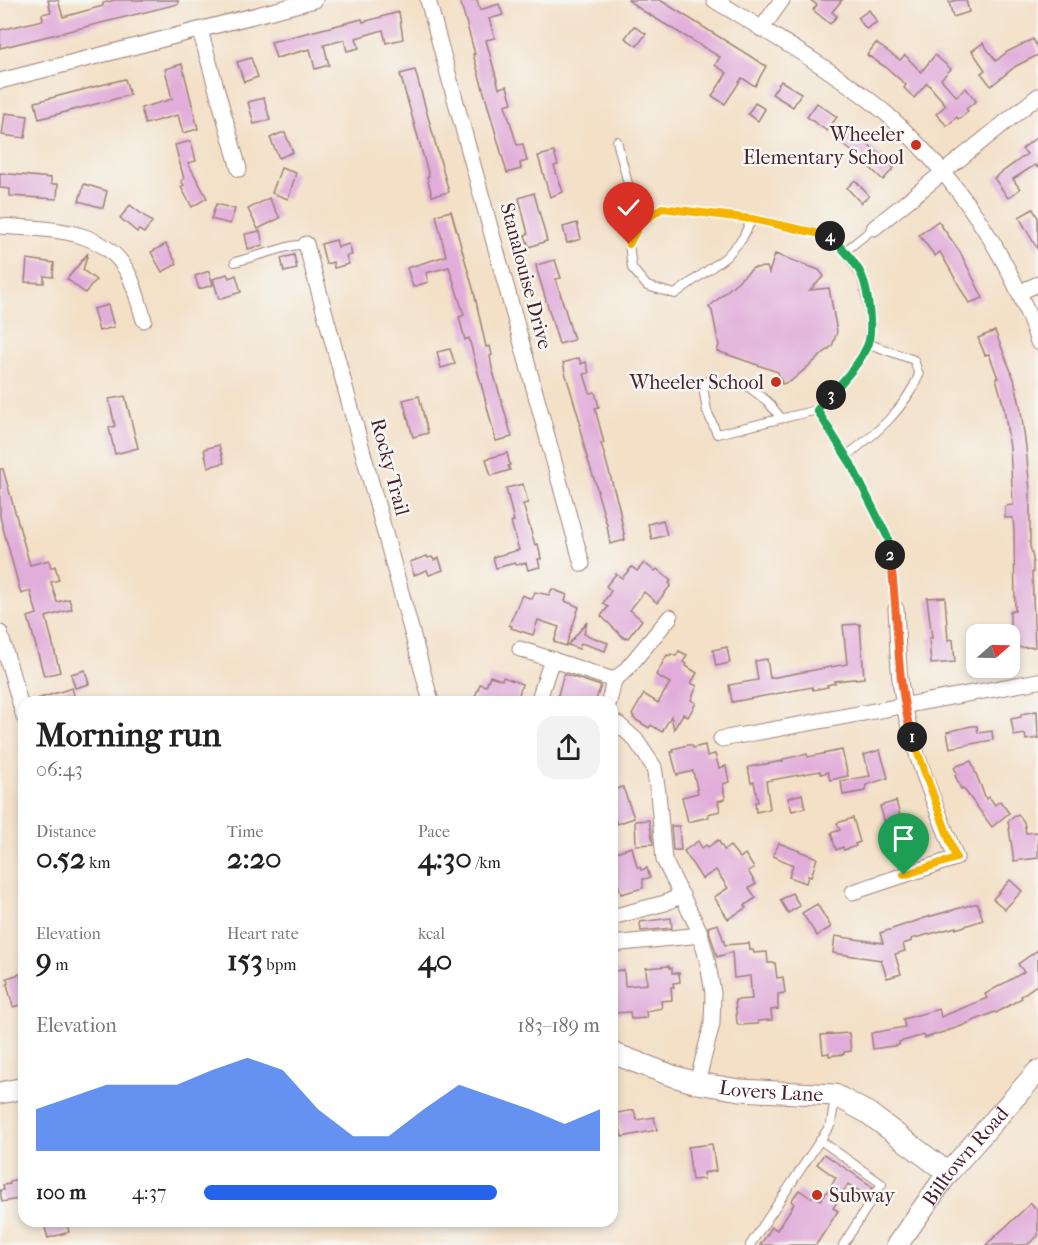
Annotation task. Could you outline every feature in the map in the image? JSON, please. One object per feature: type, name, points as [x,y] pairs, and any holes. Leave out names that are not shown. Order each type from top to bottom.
[{"type":"main road","name":"Lovers Lane","points":[[618,1055],[698,1083],[740,1090],[835,1095],[868,1113],[948,1173]]},
{"type":"main road","name":"Billtown Road","points":[[903,1240],[948,1173],[1038,1071]]},
{"type":"main road","points":[[0,1094],[18,1090]]},
{"type":"street","points":[[0,81],[315,0]]},
{"type":"street","name":"Stanalouise Drive","points":[[428,0],[582,564]]},
{"type":"street","points":[[714,0],[861,94],[888,116],[929,156],[983,227],[1020,292],[1038,342]]},
{"type":"street","points":[[761,28],[782,0]]},
{"type":"street","points":[[200,30],[239,169]]},
{"type":"street","points":[[874,228],[1038,96]]},
{"type":"street","points":[[0,226],[78,234],[98,241],[114,254],[129,274],[144,320]]},
{"type":"street","name":"Rocky Trail","points":[[306,244],[429,696]]},
{"type":"street","points":[[1020,292],[1038,284]]},
{"type":"street","points":[[853,892],[956,858],[915,749],[904,706],[900,686],[896,609]]},
{"type":"street","points":[[610,696],[614,680],[625,671],[670,617]]},
{"type":"street","points":[[0,633],[18,696]]},
{"type":"street","points":[[520,649],[614,680]]},
{"type":"street","points":[[544,696],[552,659]]},
{"type":"street","points":[[721,739],[1038,681]]},
{"type":"street","points":[[618,724],[635,739],[654,767],[664,860],[701,935],[713,993],[712,1024],[698,1083]]},
{"type":"street","points":[[618,915],[665,903],[682,895]]},
{"type":"street","points":[[618,943],[701,935]]},
{"type":"lane","points":[[617,141],[632,200],[647,219]]},
{"type":"lane","points":[[752,219],[742,239],[726,257],[675,294],[647,286],[632,268],[629,244],[640,224],[662,208],[752,219],[828,235],[845,251],[862,277],[870,316],[869,344],[855,366],[817,410],[717,434],[707,411],[703,387],[709,380],[746,385],[766,401],[781,418]]},
{"type":"lane","points":[[845,251],[874,228]]},
{"type":"lane","points":[[236,262],[306,244]]},
{"type":"lane","points":[[846,456],[902,407],[919,375],[914,360],[869,344]]},
{"type":"lane","points":[[817,410],[846,456],[888,538],[896,609]]},
{"type":"lane","points":[[750,1245],[831,1124],[835,1095]]},
{"type":"lane","points":[[820,1140],[882,1184],[843,1245]]},
{"type":"building","points":[[48,0],[58,0],[63,17],[103,6],[103,3],[115,0],[178,0],[178,4],[0,48],[0,30],[43,20],[42,14],[51,12]]},
{"type":"building","points":[[460,0],[477,0],[480,10],[499,4],[503,15],[489,19],[495,38],[486,40],[499,88],[507,86],[512,103],[505,105],[517,145],[523,144],[527,161],[520,163],[521,169],[507,173]]},
{"type":"building","points":[[628,0],[660,0],[766,66],[755,86],[742,78],[725,104],[712,96],[727,73],[715,65],[720,57]]},
{"type":"building","points":[[810,0],[842,0],[832,12],[837,16],[830,24],[813,10],[817,5]]},
{"type":"building","points":[[966,0],[969,12],[953,17],[949,2]]},
{"type":"building","points":[[869,10],[877,22],[866,29],[858,18]]},
{"type":"building","points":[[399,12],[403,39],[386,43],[383,30],[356,38],[359,48],[347,51],[344,40],[324,45],[329,65],[315,69],[310,49],[276,58],[271,42],[362,19],[363,22]]},
{"type":"building","points":[[634,26],[646,34],[637,46],[625,38]]},
{"type":"building","points":[[1033,39],[1038,55],[1016,66],[991,86],[981,73],[985,70],[972,51],[983,43],[996,61],[1007,52]]},
{"type":"building","points":[[876,43],[900,60],[905,55],[921,72],[935,55],[951,69],[941,79],[956,96],[966,88],[976,101],[966,109],[968,111],[963,116],[958,119],[957,117],[947,126],[936,114],[946,105],[927,83],[914,98],[904,88],[906,85],[887,68],[867,55]]},
{"type":"building","points":[[251,58],[258,77],[244,82],[237,62]]},
{"type":"building","points":[[182,64],[198,129],[183,133],[178,115],[145,124],[141,108],[172,99],[165,69]]},
{"type":"building","points":[[415,70],[449,192],[432,196],[427,177],[429,176],[400,74]]},
{"type":"building","points":[[125,79],[130,95],[39,119],[35,102]]},
{"type":"building","points":[[781,81],[801,93],[793,107],[772,94]]},
{"type":"building","points":[[264,98],[270,120],[254,124],[248,102]]},
{"type":"building","points":[[755,103],[765,109],[758,121],[748,114]]},
{"type":"building","points":[[817,103],[837,117],[827,131],[807,117]]},
{"type":"building","points":[[5,113],[28,116],[25,138],[2,135]]},
{"type":"building","points":[[851,128],[894,168],[883,180],[840,142]]},
{"type":"building","points":[[285,133],[293,152],[279,158],[270,138]]},
{"type":"building","points":[[1038,136],[1038,168],[1035,165],[1013,179],[1020,189],[1008,198],[994,178],[1027,154],[1022,149]]},
{"type":"building","points":[[191,141],[196,161],[188,163],[207,198],[192,207],[181,187],[184,185],[181,181],[184,179],[175,145]]},
{"type":"building","points":[[554,152],[558,165],[554,166],[563,192],[550,197],[538,156]]},
{"type":"building","points":[[281,168],[296,173],[288,199],[272,193]]},
{"type":"building","points":[[0,173],[51,178],[51,184],[58,184],[57,199],[10,196],[10,189],[0,188]]},
{"type":"building","points":[[855,180],[869,196],[861,203],[847,188]]},
{"type":"building","points":[[84,184],[107,191],[103,208],[79,201]]},
{"type":"building","points":[[534,193],[547,241],[529,247],[519,198]]},
{"type":"building","points":[[269,198],[280,218],[258,229],[248,209]]},
{"type":"building","points":[[216,204],[235,209],[230,224],[211,219]]},
{"type":"building","points":[[130,205],[152,222],[144,233],[139,230],[137,232],[120,218]]},
{"type":"building","points":[[1033,209],[1038,218],[1038,250],[1019,217]]},
{"type":"building","points":[[451,211],[474,292],[486,347],[490,346],[492,368],[512,437],[496,441],[469,338],[465,340],[459,317],[464,315],[449,267],[426,273],[428,282],[413,287],[407,268],[446,256],[436,215]]},
{"type":"building","points":[[938,221],[960,252],[983,298],[969,303],[940,252],[935,256],[919,235]]},
{"type":"building","points":[[577,223],[581,239],[567,243],[563,227]]},
{"type":"building","points":[[260,231],[263,245],[248,249],[245,234]]},
{"type":"building","points":[[336,240],[338,247],[349,244],[352,255],[346,256],[349,264],[334,268],[333,262],[326,264],[321,244]]},
{"type":"building","points":[[166,244],[177,264],[162,272],[151,252]]},
{"type":"building","points":[[88,253],[83,270],[96,280],[85,293],[67,279]]},
{"type":"building","points":[[775,254],[819,270],[824,276],[810,290],[829,288],[837,332],[832,346],[791,381],[782,384],[778,372],[717,351],[719,345],[712,311],[709,307],[753,268],[767,267],[769,273]]},
{"type":"building","points":[[294,255],[297,269],[284,272],[281,258]]},
{"type":"building","points":[[27,259],[54,263],[53,277],[44,276],[44,283],[25,282]]},
{"type":"building","points":[[555,260],[561,278],[556,279],[574,340],[559,344],[536,265]]},
{"type":"building","points":[[209,271],[213,285],[199,289],[195,276]]},
{"type":"building","points":[[227,274],[229,278],[236,275],[241,292],[219,299],[213,279]]},
{"type":"building","points":[[108,305],[114,327],[99,331],[93,309]]},
{"type":"building","points":[[995,331],[1014,379],[1020,405],[1030,491],[1035,647],[1020,648],[1020,624],[1010,624],[1010,611],[1015,611],[1014,531],[1013,518],[1005,518],[1005,506],[1013,505],[1010,448],[1004,408],[996,378],[998,378],[989,354],[985,355],[978,338]]},
{"type":"building","points":[[450,349],[455,364],[441,368],[437,352]]},
{"type":"building","points":[[579,358],[581,364],[586,362],[589,373],[584,374],[590,393],[595,392],[599,407],[595,408],[604,443],[601,443],[619,507],[625,540],[610,544],[607,525],[563,363]]},
{"type":"building","points":[[125,396],[138,448],[115,454],[109,428],[115,426],[109,399]]},
{"type":"building","points":[[419,396],[428,433],[413,437],[403,400]]},
{"type":"building","points":[[219,445],[224,463],[208,467],[204,449]]},
{"type":"building","points":[[507,453],[510,470],[491,476],[486,459]]},
{"type":"building","points":[[0,469],[3,469],[30,565],[49,560],[51,568],[55,566],[59,580],[51,582],[57,602],[69,599],[72,609],[46,617],[60,672],[44,676],[28,617],[37,614],[30,591],[21,594],[0,517]]},
{"type":"building","points":[[523,484],[528,503],[523,504],[535,545],[538,544],[540,567],[528,570],[526,563],[516,565],[515,563],[496,568],[493,557],[519,550],[511,522],[514,521],[506,488]]},
{"type":"building","points":[[663,520],[667,535],[652,539],[648,524]]},
{"type":"building","points":[[427,556],[434,560],[439,558],[443,570],[429,575],[427,570],[414,575],[410,562]]},
{"type":"building","points":[[644,563],[655,571],[657,569],[671,581],[669,583],[671,585],[657,603],[644,592],[630,610],[642,620],[625,639],[601,616],[608,607],[603,603],[611,591],[606,586],[616,574],[622,578],[632,567],[637,571]]},
{"type":"building","points":[[552,589],[567,595],[565,601],[579,607],[566,646],[554,642],[559,627],[538,620],[533,635],[511,628],[512,626],[509,625],[522,595],[532,599],[535,592],[549,595]]},
{"type":"building","points":[[945,597],[948,640],[953,639],[955,662],[931,664],[929,638],[932,638],[927,598]]},
{"type":"building","points":[[587,622],[584,634],[608,643],[605,651],[581,643],[579,649],[568,645]]},
{"type":"building","points":[[860,624],[864,678],[834,681],[835,683],[827,685],[828,687],[813,690],[812,687],[732,702],[729,685],[758,680],[755,661],[767,659],[770,678],[847,664],[843,625]]},
{"type":"building","points":[[727,647],[730,663],[716,666],[713,650]]},
{"type":"building","points":[[679,651],[687,655],[683,662],[687,664],[686,666],[697,673],[691,683],[697,686],[691,700],[696,703],[688,717],[683,714],[674,729],[671,716],[662,732],[651,725],[649,728],[632,715],[644,694],[658,703],[670,683],[656,675],[667,655],[676,656]]},
{"type":"building","points":[[85,670],[89,684],[75,688],[71,674]]},
{"type":"building","points":[[564,674],[601,686],[597,696],[558,696]]},
{"type":"building","points":[[490,676],[502,680],[503,677],[522,684],[519,696],[475,696],[480,684],[486,686]]},
{"type":"building","points":[[72,688],[74,696],[47,696]]},
{"type":"building","points":[[1037,711],[1038,738],[1026,740],[1025,734],[1014,736],[1011,719],[1021,717],[1021,714]]},
{"type":"building","points":[[977,726],[978,733],[992,731],[993,740],[950,748],[947,732]]},
{"type":"building","points":[[692,745],[693,748],[705,745],[707,756],[715,754],[719,768],[726,766],[729,782],[723,784],[725,799],[718,801],[720,811],[708,814],[709,817],[688,822],[682,797],[698,793],[693,771],[677,775],[671,752],[674,752],[673,749]]},
{"type":"building","points":[[842,750],[848,776],[830,780],[828,772],[821,774],[820,771],[766,781],[770,809],[756,812],[755,802],[758,802],[748,767],[807,754],[808,757]]},
{"type":"building","points":[[880,750],[888,778],[866,785],[865,791],[843,795],[841,781],[870,776],[864,755]]},
{"type":"building","points":[[971,761],[986,799],[989,797],[995,805],[1000,801],[1009,813],[992,827],[963,788],[961,789],[955,775],[957,774],[954,767]]},
{"type":"building","points":[[623,787],[634,818],[618,824],[618,788]]},
{"type":"building","points":[[802,794],[805,808],[792,811],[788,798]]},
{"type":"building","points":[[896,801],[903,826],[887,830],[880,806]]},
{"type":"building","points":[[1018,814],[1024,822],[1026,833],[1038,832],[1038,858],[1014,861],[1008,821]]},
{"type":"building","points":[[853,818],[860,842],[844,850],[843,847],[836,850],[831,833],[840,830],[837,823]]},
{"type":"building","points":[[649,820],[653,844],[636,845],[635,821]]},
{"type":"building","points":[[671,826],[679,826],[681,850],[673,850]]},
{"type":"building","points":[[718,840],[724,850],[730,846],[740,858],[745,854],[754,868],[748,871],[756,884],[749,888],[756,898],[745,905],[746,908],[728,919],[714,897],[728,888],[716,870],[702,879],[684,851],[698,841],[702,848]]},
{"type":"building","points":[[779,843],[817,858],[811,877],[808,876],[806,883],[789,877],[793,865],[773,856]]},
{"type":"building","points":[[632,847],[637,867],[641,870],[647,868],[650,878],[643,879],[643,888],[621,894],[618,884],[618,851]]},
{"type":"building","points":[[1010,880],[1022,891],[1005,909],[993,899]]},
{"type":"building","points":[[792,893],[800,906],[788,913],[780,900]]},
{"type":"building","points":[[817,904],[831,927],[817,936],[802,913]]},
{"type":"building","points":[[978,904],[983,920],[956,929],[956,927],[911,939],[912,941],[903,944],[905,951],[895,954],[901,974],[887,978],[881,960],[833,953],[835,936],[883,943],[880,933]]},
{"type":"building","points":[[671,918],[672,928],[641,931],[640,922]]},
{"type":"building","points":[[718,924],[725,945],[749,943],[750,950],[754,953],[767,952],[768,963],[775,963],[777,978],[783,977],[785,993],[778,994],[778,1009],[771,1010],[772,1020],[758,1021],[758,1024],[739,1025],[737,1023],[735,1000],[752,999],[750,976],[734,978],[732,952],[717,957],[708,927]]},
{"type":"building","points":[[1038,950],[1038,984],[1021,996],[1022,998],[996,1013],[959,1027],[925,1038],[924,1035],[899,1042],[899,1045],[873,1049],[871,1033],[905,1027],[903,1019],[939,1009],[941,1017],[987,998],[985,994],[1024,972],[1018,964]]},
{"type":"building","points":[[669,966],[672,968],[672,973],[679,973],[680,982],[673,983],[672,1000],[661,1001],[662,1008],[646,1011],[647,1018],[631,1019],[630,1012],[618,1013],[618,970],[624,970],[625,986],[647,984],[646,968]]},
{"type":"building","points":[[18,975],[18,1006],[13,1007],[7,978]]},
{"type":"building","points":[[849,1033],[851,1051],[829,1056],[829,1053],[823,1054],[821,1035]]},
{"type":"building","points":[[634,1110],[637,1120],[654,1117],[657,1130],[622,1137],[618,1113]]},
{"type":"building","points":[[712,1144],[716,1171],[703,1173],[704,1179],[692,1180],[688,1147]]},
{"type":"building","points":[[824,1154],[873,1187],[867,1196],[848,1184],[833,1208],[838,1211],[816,1245],[760,1245],[772,1227],[777,1230],[794,1204],[791,1201],[799,1190],[811,1198],[813,1195],[821,1200],[836,1178],[817,1164]]},
{"type":"building","points":[[18,1179],[18,1199],[2,1202],[0,1190],[4,1190],[3,1185],[10,1184],[10,1181]]},
{"type":"building","points":[[1031,1203],[1038,1211],[1038,1236],[1027,1245],[986,1245]]},
{"type":"building","points":[[45,1227],[68,1227],[69,1232],[48,1238]]},
{"type":"place","name":"Wheeler Elementary School","points":[[916,145]]},
{"type":"place","name":"Wheeler School","points":[[776,382]]},
{"type":"place","name":"Subway","points":[[817,1195]]},
{"type":"route","points":[[629,244],[640,224],[662,208],[752,219],[828,235],[845,251],[862,277],[870,316],[869,344],[855,366],[817,410],[851,464],[888,538],[894,576],[900,686],[915,749],[956,858],[904,875]]}]
